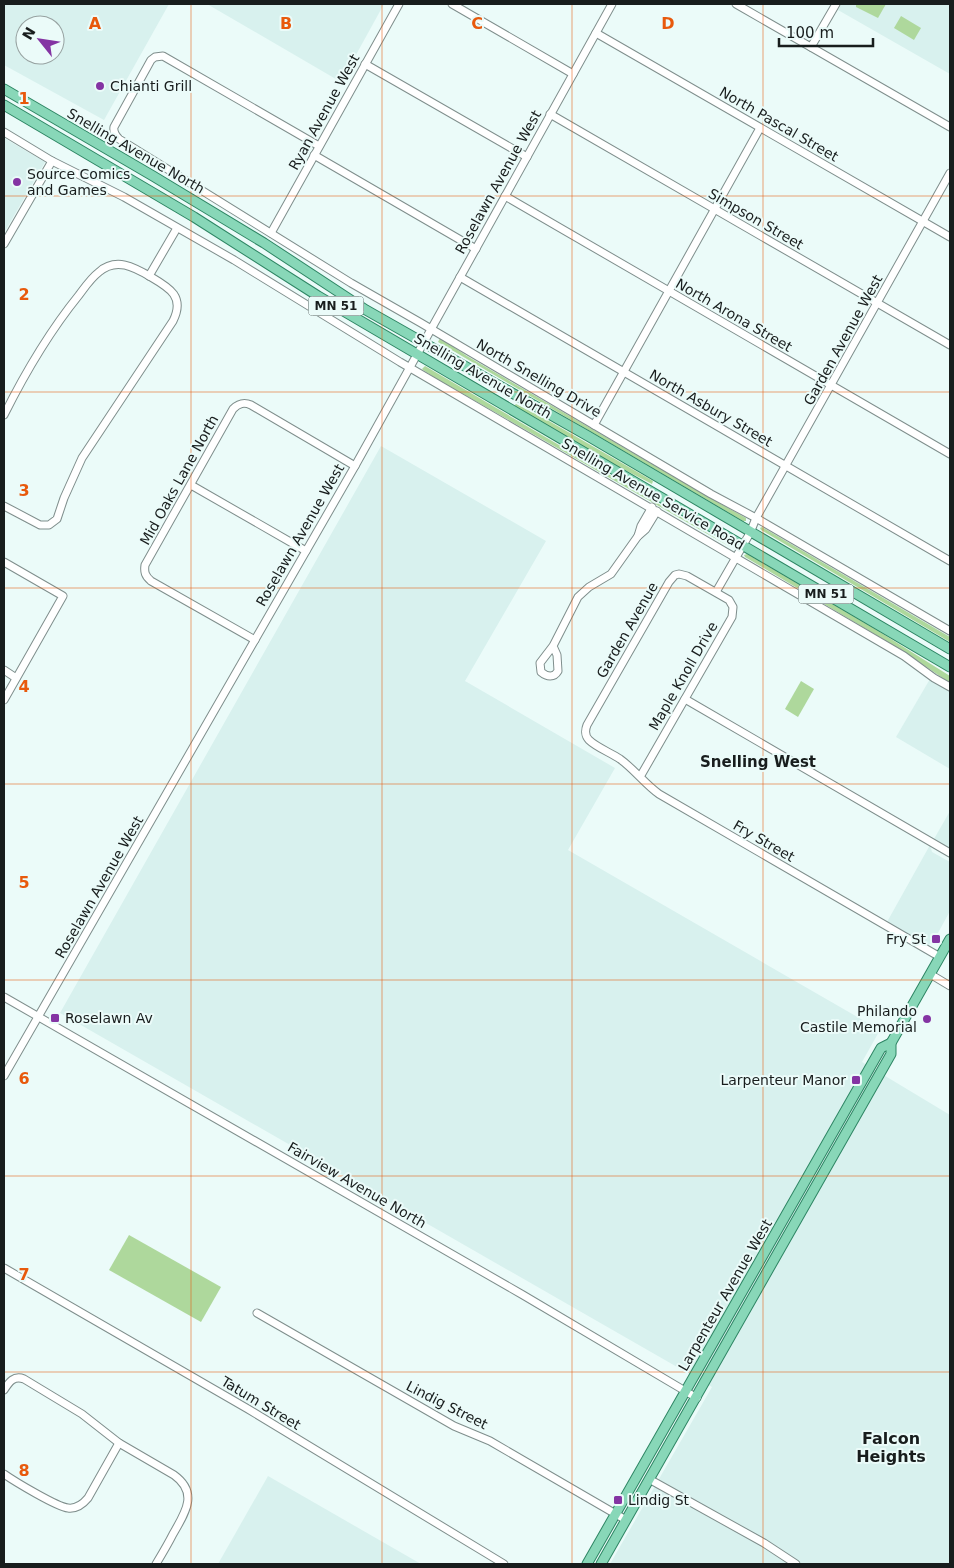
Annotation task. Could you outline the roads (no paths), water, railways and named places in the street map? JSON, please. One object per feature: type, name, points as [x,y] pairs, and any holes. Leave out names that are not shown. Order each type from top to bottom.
[{"type":"main road","name":"Snelling Avenue North","points":[[4,90],[264,243],[366,310],[588,436],[950,650]]},
{"type":"main road","name":"Snelling Avenue North","points":[[4,106],[194,218],[417,354],[950,667]]},
{"type":"main road","name":"Larpenteur Avenue West","points":[[601,1564],[891,1054],[891,1043],[950,939]]},
{"type":"main road","name":"Larpenteur Avenue West","points":[[587,1564],[881,1048],[891,1043]]},
{"type":"main road","points":[[791,1207],[802,1213]]},
{"type":"street","name":"Ryan Avenue West","points":[[271,233],[398,4]]},
{"type":"street","points":[[452,4],[573,74]]},
{"type":"street","name":"Roselawn Avenue West","points":[[4,1076],[355,466],[612,4]]},
{"type":"street","points":[[736,4],[950,127]]},
{"type":"street","points":[[811,47],[836,4]]},
{"type":"street","name":"North Pascal Street","points":[[596,33],[950,238]]},
{"type":"street","name":"North Snelling Drive","points":[[319,146],[168,58],[160,56],[155,56],[151,60],[114,127],[116,137],[351,283],[711,494],[756,518],[950,631]]},
{"type":"street","points":[[365,64],[527,157]]},
{"type":"street","name":"Simpson Street","points":[[550,114],[950,345]]},
{"type":"street","points":[[594,425],[760,128]]},
{"type":"street","name":"Snelling Avenue Service Road","points":[[4,132],[52,161],[124,197],[234,260],[410,367],[904,656],[950,687]]},
{"type":"street","points":[[314,155],[476,249]]},
{"type":"street","points":[[4,244],[52,161]]},
{"type":"street","name":"Garden Avenue West","points":[[756,518],[950,173]]},
{"type":"street","name":"North Arona Street","points":[[505,196],[950,454]]},
{"type":"street","points":[[150,276],[177,228]]},
{"type":"street","points":[[4,415],[51,333],[73,302],[99,272],[111,265],[124,264],[131,266],[165,285],[174,295],[178,303],[176,315],[82,458],[57,519],[49,525],[40,526],[4,506]]},
{"type":"street","name":"North Asbury Street","points":[[460,277],[950,561]]},
{"type":"street","name":"Mid Oaks Lane North","points":[[254,640],[151,581],[146,576],[144,570],[145,565],[233,409],[245,403],[252,405],[355,466]]},
{"type":"street","points":[[191,485],[306,551]]},
{"type":"street","points":[[553,646],[578,597],[589,587],[611,574],[638,536],[641,526],[654,509]]},
{"type":"street","points":[[716,592],[756,518]]},
{"type":"street","points":[[4,562],[63,596],[4,700]]},
{"type":"street","name":"Garden Avenue","points":[[586,734],[587,725],[671,578],[684,574],[716,592]]},
{"type":"street","name":"Maple Knoll Drive","points":[[640,778],[734,612],[728,600],[716,592]]},
{"type":"street","points":[[4,670],[16,678]]},
{"type":"street","points":[[685,699],[950,853]]},
{"type":"street","name":"Fry Street","points":[[586,734],[589,740],[622,760],[652,788],[673,802],[940,957]]},
{"type":"street","points":[[930,974],[950,986]]},
{"type":"street","name":"Fairview Avenue North","points":[[4,997],[515,1290],[697,1398]]},
{"type":"street","name":"Tatum Street","points":[[4,1268],[248,1409],[504,1564]]},
{"type":"street","name":"Lindig Street","points":[[257,1313],[454,1426],[490,1441],[626,1520]]},
{"type":"street","points":[[5,1387],[12,1379],[22,1378],[82,1414],[120,1442],[181,1481],[188,1495],[188,1502],[184,1514],[156,1564]]},
{"type":"street","points":[[4,1474],[59,1506],[76,1507],[88,1498],[120,1442]]},
{"type":"street","points":[[649,1479],[764,1543],[796,1564]]},
{"type":"place","name":"Chianti Grill","points":[[100,86]]},
{"type":"place","name":"Source Comics and Games","points":[[17,182]]},
{"type":"place","name":"Fry St","points":[[936,939]]},
{"type":"place","name":"Roselawn Av","points":[[55,1018]]},
{"type":"place","name":"Philando Castile Memorial","points":[[927,1019]]},
{"type":"place","name":"Larpenteur Manor","points":[[856,1080]]},
{"type":"place","name":"Lindig St","points":[[618,1500]]},
{"type":"district","name":"Snelling West","points":[[758,762]]},
{"type":"district","name":"Falcon Heights","points":[[891,1447]]}]
